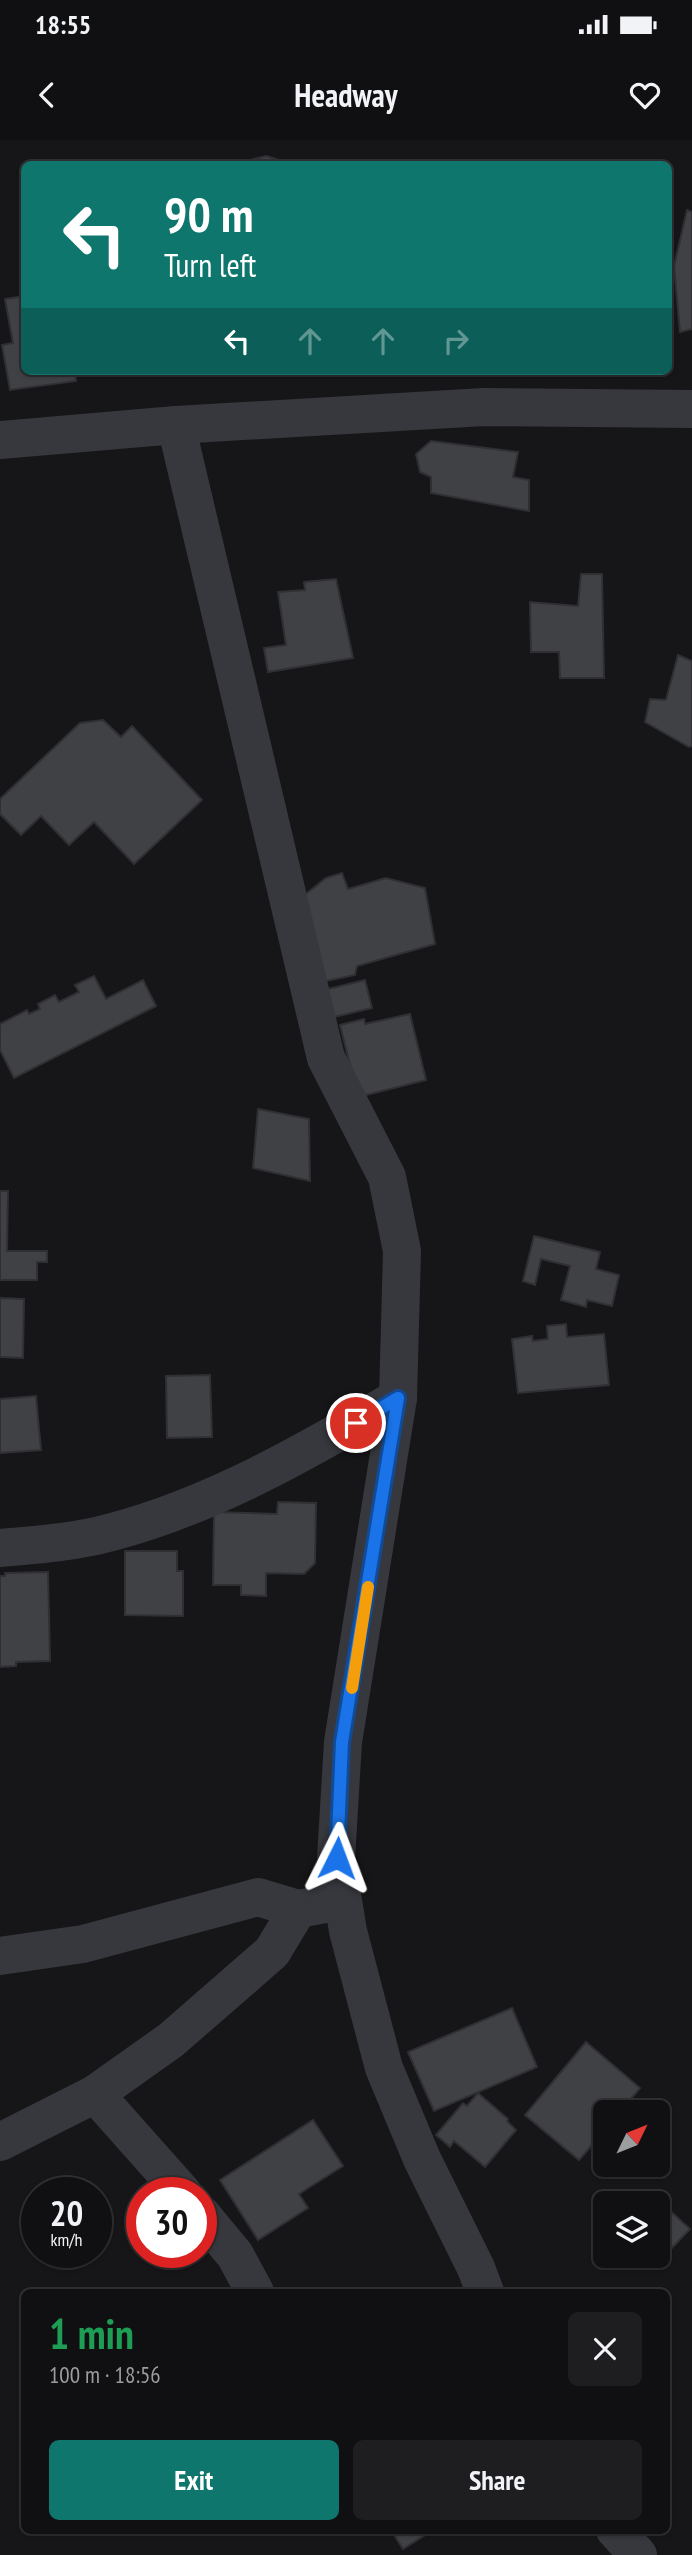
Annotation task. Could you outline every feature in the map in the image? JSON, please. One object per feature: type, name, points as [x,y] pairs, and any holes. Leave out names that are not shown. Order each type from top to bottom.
[{"type":"street","points":[[0,440],[176,425],[484,407],[692,409]]},
{"type":"street","points":[[176,425],[326,1058],[387,1177],[402,1251],[398,1398],[342,1742],[337,1858],[341,1901],[384,2068],[422,2159],[484,2289]]},
{"type":"street","points":[[0,1548],[111,1532],[189,1506],[292,1459],[398,1398]]},
{"type":"street","points":[[0,1956],[83,1944],[258,1898],[299,1909],[341,1901]]},
{"type":"street","points":[[0,2142],[95,2094],[171,2040],[272,1952],[299,1909]]},
{"type":"street","points":[[95,2094],[169,2177]]},
{"type":"street","points":[[217,2233],[235,2255],[253,2289]]},
{"type":"street","points":[[619,2534],[638,2555]]},
{"type":"building","points":[[266,156],[283,161],[247,161]]},
{"type":"building","points":[[394,160],[451,160],[451,161]]},
{"type":"building","points":[[687,210],[692,212],[692,329],[680,332],[674,266]]},
{"type":"building","points":[[21,296],[21,375],[75,375],[76,381],[10,390],[2,345],[13,343],[5,299]]},
{"type":"building","points":[[431,441],[518,452],[513,477],[529,480],[529,511],[431,493],[431,477],[420,472],[416,454]]},
{"type":"building","points":[[581,574],[602,574],[604,678],[560,678],[559,652],[531,652],[530,602],[578,606]]},
{"type":"building","points":[[336,579],[353,658],[268,672],[264,648],[286,645],[278,592],[305,590],[304,582]]},
{"type":"building","points":[[678,655],[692,661],[692,746],[689,747],[645,722],[650,699],[666,700]]},
{"type":"building","points":[[103,720],[121,737],[132,726],[202,800],[134,864],[94,822],[69,845],[41,816],[21,835],[0,814],[0,799],[80,723]]},
{"type":"building","points":[[342,873],[348,889],[386,878],[425,888],[435,944],[357,966],[355,975],[321,982],[297,901],[326,878]]},
{"type":"building","points":[[94,976],[106,999],[143,980],[156,1006],[14,1078],[0,1050],[0,1024],[27,1010],[29,1014],[40,1009],[38,1004],[55,995],[59,1002],[79,992],[75,985]]},
{"type":"building","points":[[365,980],[372,1008],[326,1019],[320,991]]},
{"type":"building","points":[[410,1014],[426,1080],[358,1097],[340,1025],[364,1019],[365,1024]]},
{"type":"building","points":[[258,1109],[309,1119],[310,1181],[253,1168]]},
{"type":"building","points":[[0,1191],[8,1191],[7,1251],[47,1251],[47,1262],[37,1262],[37,1280],[0,1280]]},
{"type":"building","points":[[534,1236],[600,1252],[596,1269],[619,1275],[612,1306],[587,1300],[586,1307],[561,1300],[570,1266],[541,1259],[535,1285],[523,1281]]},
{"type":"building","points":[[0,1298],[24,1299],[23,1358],[0,1357]]},
{"type":"building","points":[[566,1324],[567,1337],[604,1334],[609,1385],[518,1393],[512,1339],[532,1336],[533,1341],[548,1339],[547,1326]]},
{"type":"building","points":[[210,1375],[212,1437],[167,1438],[166,1376]]},
{"type":"building","points":[[36,1396],[41,1450],[0,1453],[0,1399]]},
{"type":"building","points":[[278,1502],[316,1503],[315,1563],[304,1574],[266,1573],[266,1596],[241,1595],[241,1585],[213,1585],[214,1512],[277,1514]]},
{"type":"building","points":[[125,1551],[177,1551],[177,1571],[183,1571],[183,1616],[125,1615]]},
{"type":"building","points":[[48,1572],[50,1661],[16,1662],[16,1666],[0,1667],[0,1576],[5,1576],[5,1573]]},
{"type":"building","points":[[512,2008],[537,2067],[434,2111],[408,2052]]},
{"type":"building","points":[[586,2042],[640,2088],[630,2100],[593,2100],[593,2144],[579,2160],[525,2115]]},
{"type":"building","points":[[478,2093],[508,2119],[516,2130],[485,2167],[454,2141],[450,2147],[436,2135],[463,2103],[467,2106]]},
{"type":"building","points":[[313,2120],[343,2166],[299,2194],[308,2208],[258,2240],[220,2180]]},
{"type":"building","points":[[670,2211],[690,2229],[670,2250]]},
{"type":"building","points":[[394,2534],[427,2534],[403,2549]]},
{"type":"slow traffic","points":[[352,1688],[368,1587]]},
{"type":"route","points":[[337,1858],[342,1742],[398,1398],[356,1423]]}]
